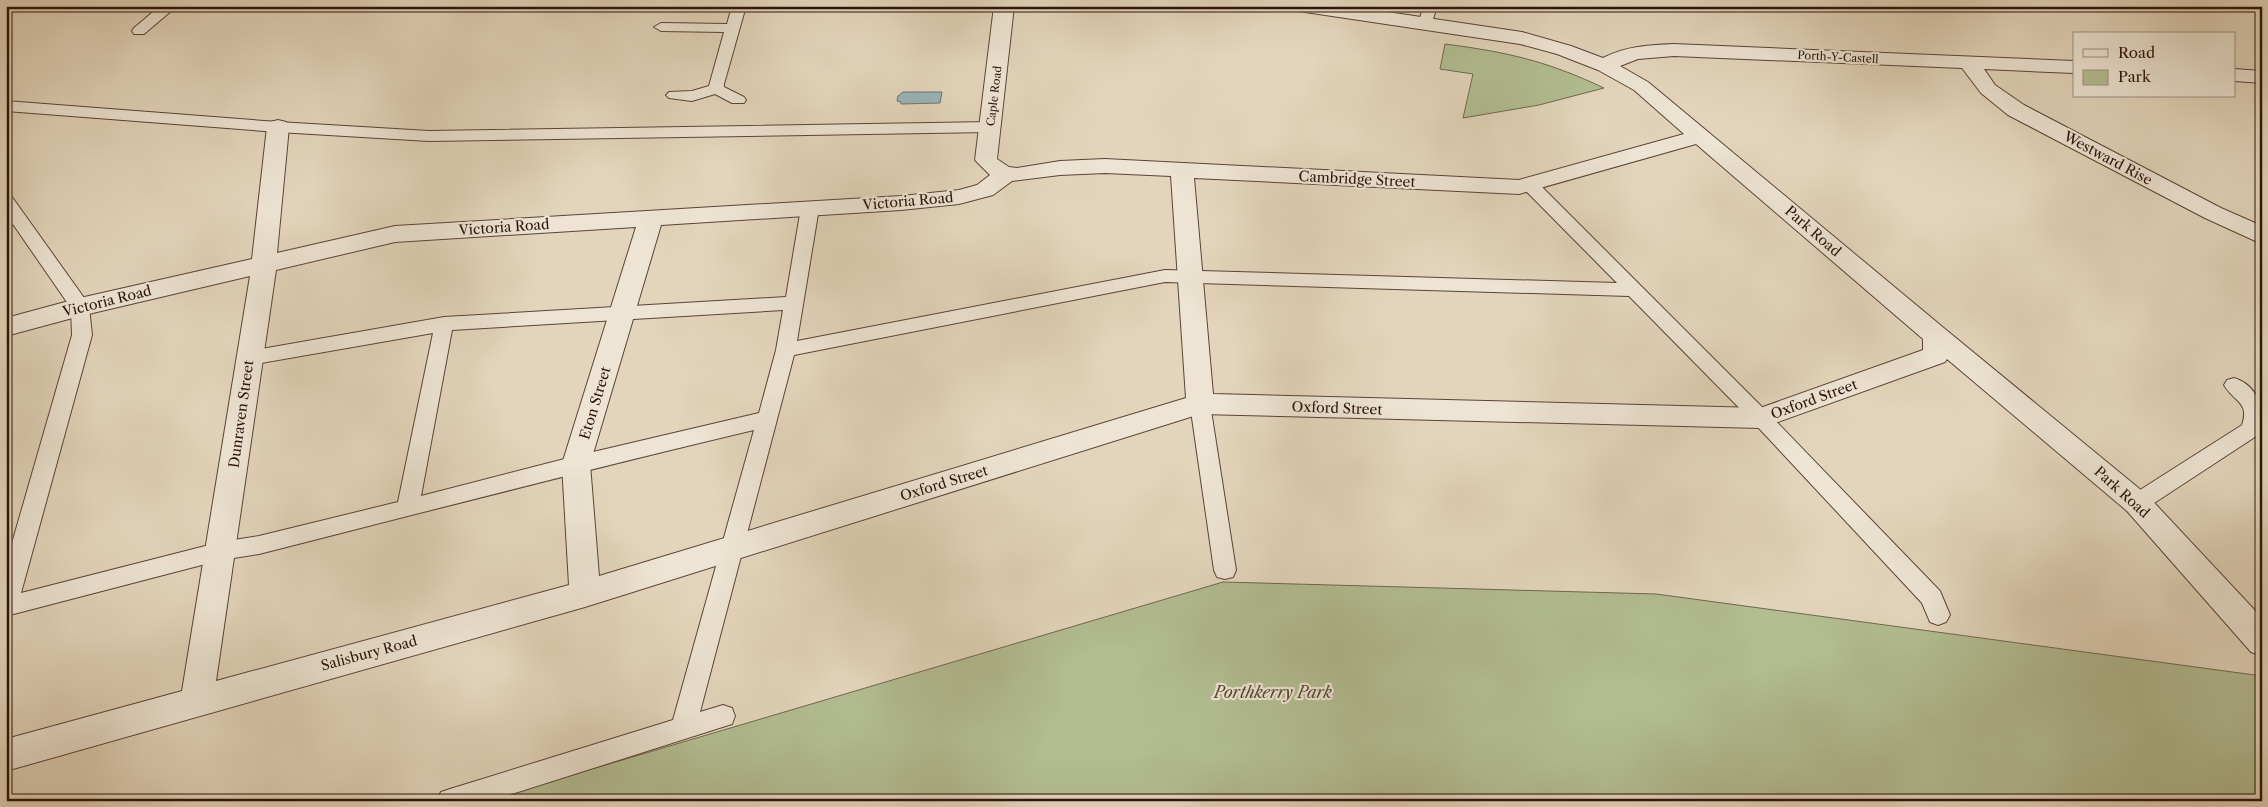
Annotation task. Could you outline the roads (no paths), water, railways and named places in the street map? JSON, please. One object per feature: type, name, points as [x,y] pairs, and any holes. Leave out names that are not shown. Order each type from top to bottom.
[{"type":"street","name":"Caple Road","points":[[1004,6],[986,160],[993,169],[1006,175]]},
{"type":"street","name":"Park Road","points":[[1305,6],[1428,14],[1564,50],[1605,66],[1641,86],[1936,336],[2137,503],[2250,616],[2262,642]]},
{"type":"street","name":"Porth-Y-Castell","points":[[1605,66],[1619,57],[1638,51],[1674,50],[2073,68]]},
{"type":"street","name":"Westward Rise","points":[[1969,63],[1988,89],[2016,110],[2213,213],[2262,236]]},
{"type":"street","points":[[2236,75],[2262,77]]},
{"type":"street","name":"Dunraven Street","points":[[197,700],[264,264],[278,127]]},
{"type":"street","name":"Cambridge Street","points":[[1006,175],[1028,174],[1055,169],[1105,166],[1519,187],[1701,136]]},
{"type":"street","points":[[1182,170],[1200,404]]},
{"type":"street","name":"Victoria Road","points":[[6,326],[395,234],[959,197],[985,190],[1006,175]]},
{"type":"street","name":"Eton Street","points":[[585,594],[576,464],[651,218]]},
{"type":"street","name":"Oxford Street","points":[[730,549],[1200,404],[1761,418],[1936,355],[1936,336]]},
{"type":"street","name":"Salisbury Road","points":[[6,755],[197,700],[585,594],[730,549]]},
{"type":"lane","points":[[139,31],[160,12],[170,6]]},
{"type":"lane","points":[[717,89],[716,84],[739,6]]},
{"type":"lane","points":[[661,27],[732,28]]},
{"type":"lane","points":[[674,96],[692,96],[717,89],[738,100]]},
{"type":"lane","points":[[6,106],[278,127],[429,136],[990,127]]},
{"type":"lane","points":[[1530,185],[1761,418],[1932,598],[1938,615]]},
{"type":"lane","points":[[6,201],[80,307],[82,335],[6,605],[221,551],[259,545],[512,482],[576,464],[767,419]]},
{"type":"lane","points":[[683,729],[730,549],[786,350],[810,208]]},
{"type":"lane","points":[[786,350],[1165,276],[1634,290]]},
{"type":"lane","points":[[250,358],[444,324],[794,303]]},
{"type":"lane","points":[[408,507],[444,324]]},
{"type":"lane","points":[[2137,503],[2252,430],[2257,416],[2253,403],[2234,385]]},
{"type":"lane","points":[[1200,404],[1226,570]]},
{"type":"lane","points":[[450,801],[723,716]]},
{"type":"water","points":[[903,92],[942,92],[940,103],[901,104],[901,102],[897,101],[898,96]]},
{"type":"park label","name":"Porthkerry Park","points":[[1273,692]]}]
